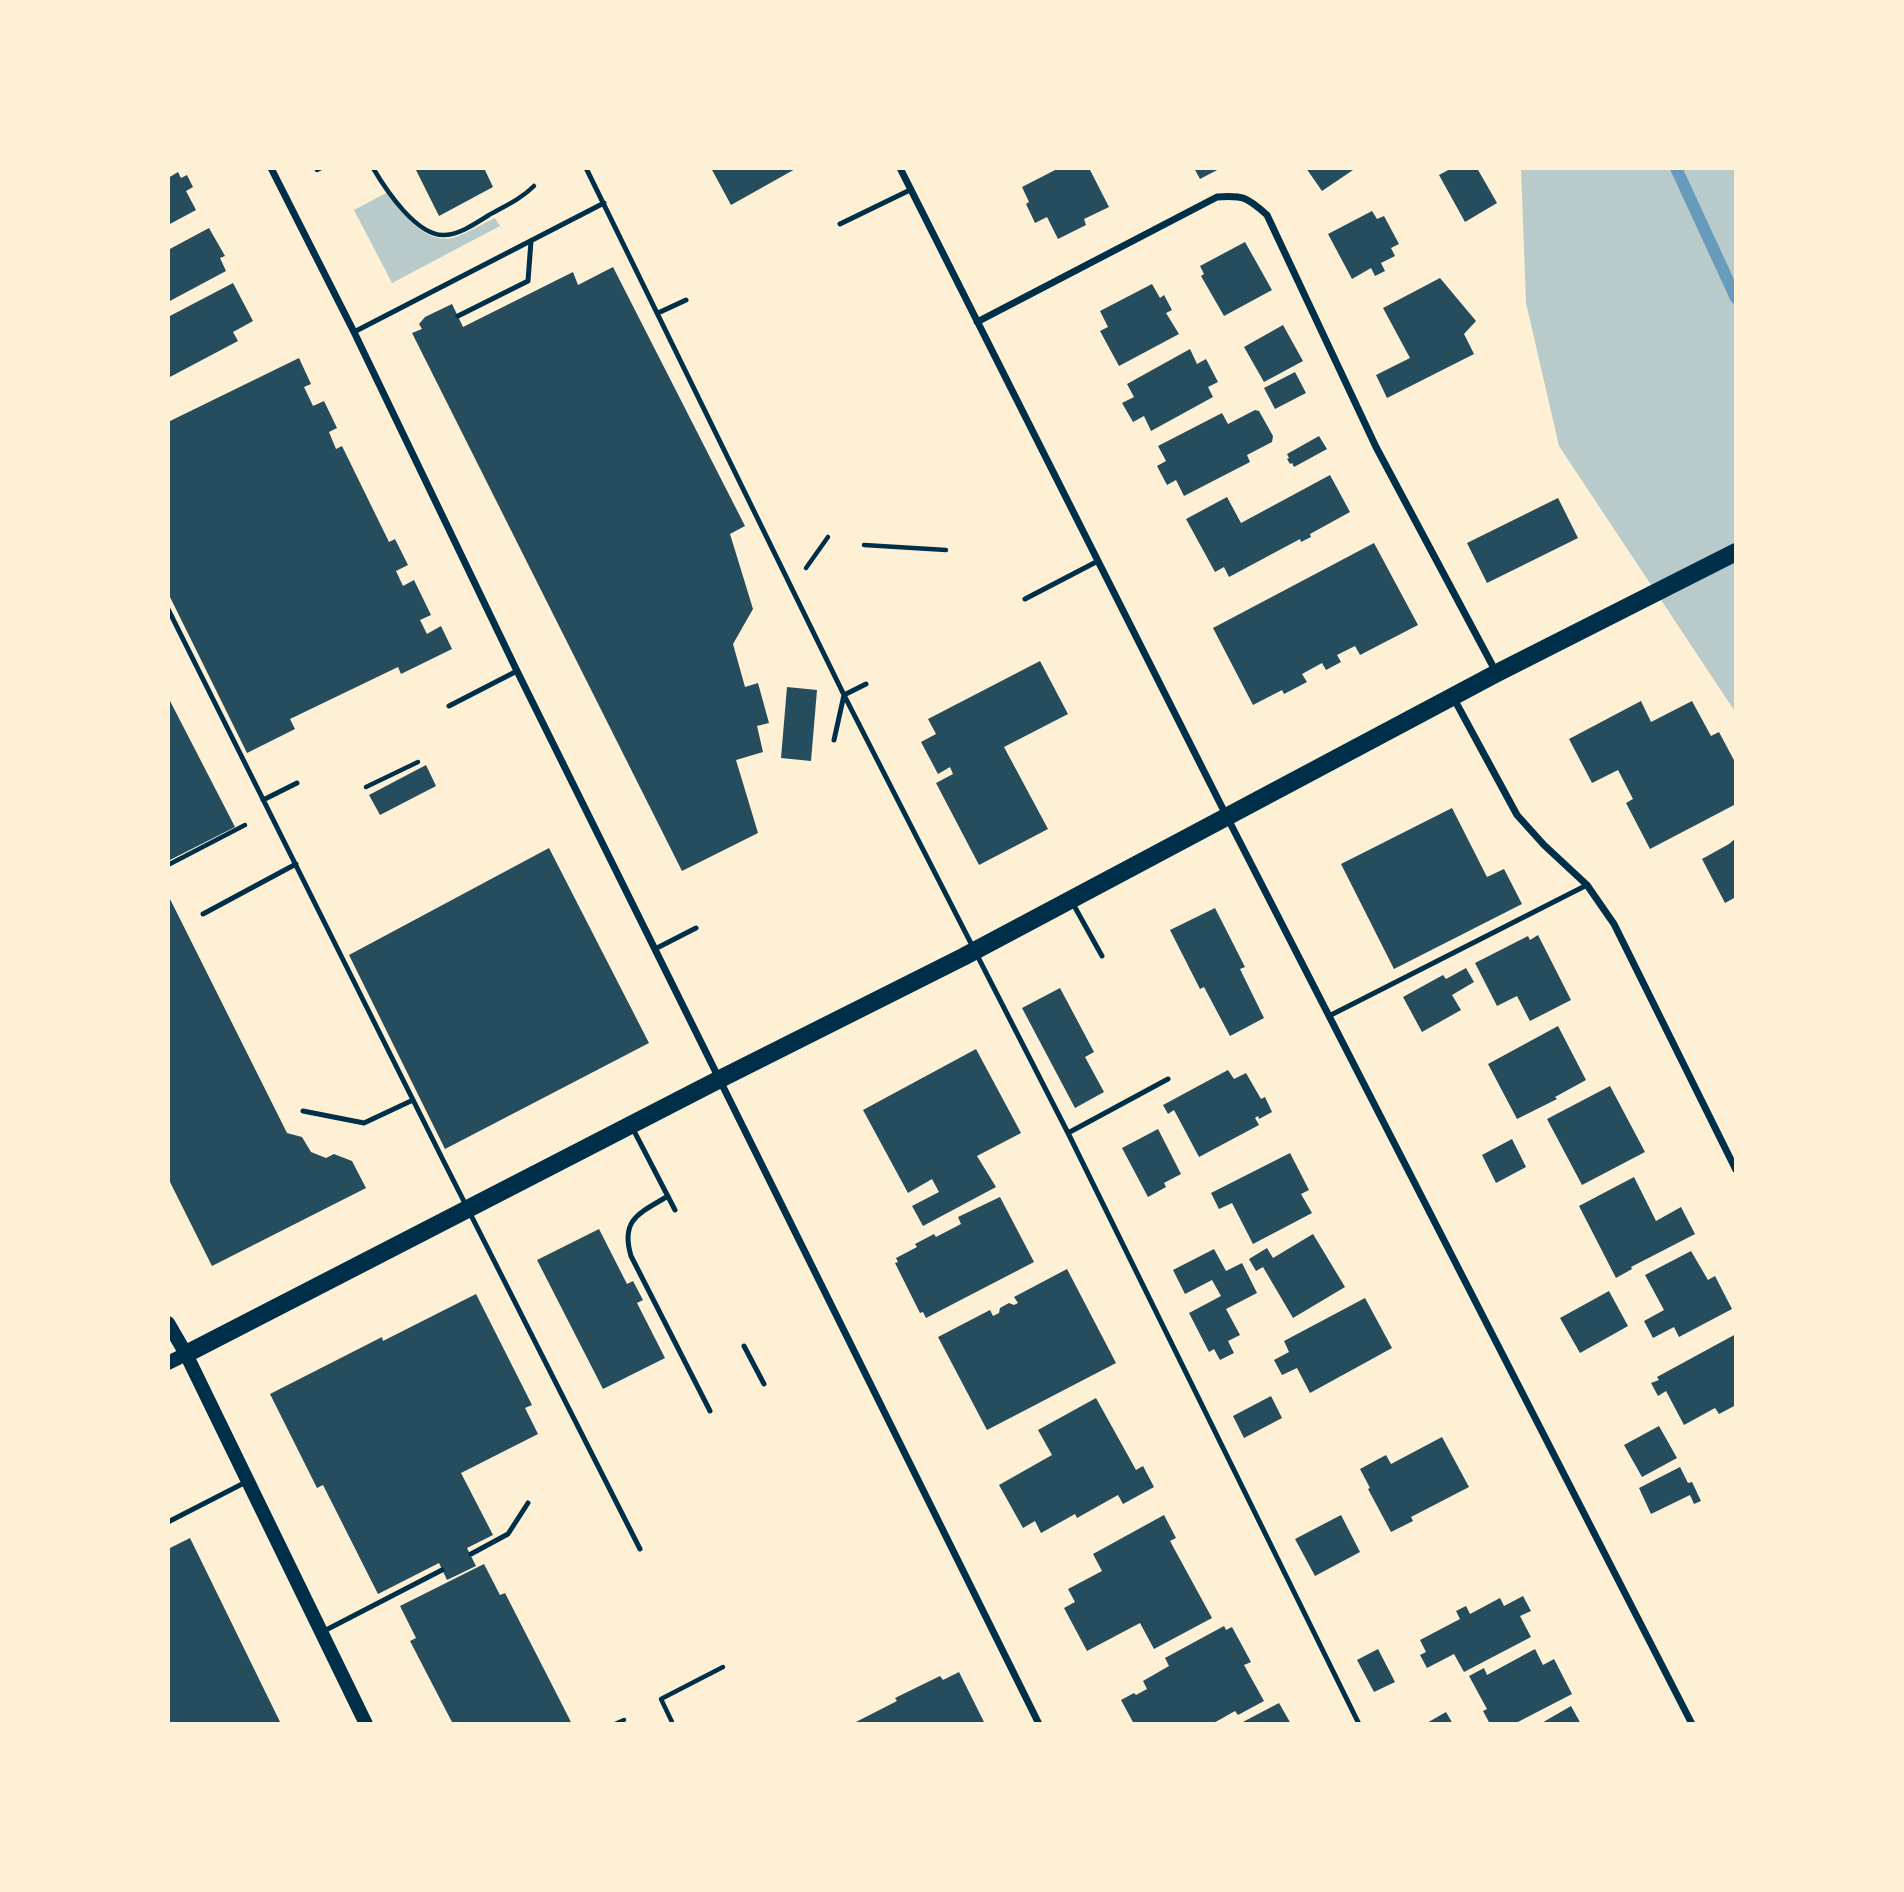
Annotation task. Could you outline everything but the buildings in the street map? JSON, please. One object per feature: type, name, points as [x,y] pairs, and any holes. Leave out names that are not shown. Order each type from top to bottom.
[{"type":"main road","points":[[168,1363],[974,951],[1453,696],[1736,552]]},
{"type":"main road","points":[[168,1323],[186,1354],[366,1724]]},
{"type":"street","points":[[271,168],[1039,1724]]},
{"type":"street","points":[[900,168],[1226,815],[1692,1724]]},
{"type":"street","points":[[977,322],[1217,197],[1238,195],[1252,202],[1267,215],[1376,447],[1497,673]]},
{"type":"street","points":[[1453,696],[1517,815],[1544,845],[1587,885],[1614,924],[1736,1170]]},
{"type":"lane","points":[[586,168],[844,695],[1068,1133],[1359,1724]]},
{"type":"lane","points":[[840,224],[910,190]]},
{"type":"lane","points":[[354,332],[604,203]]},
{"type":"lane","points":[[458,316],[528,281],[531,240]]},
{"type":"lane","points":[[658,313],[686,300]]},
{"type":"lane","points":[[1026,599],[1098,561]]},
{"type":"lane","points":[[168,609],[640,1549]]},
{"type":"lane","points":[[449,706],[517,671]]},
{"type":"lane","points":[[844,695],[866,684]]},
{"type":"lane","points":[[834,740],[844,695]]},
{"type":"lane","points":[[263,800],[297,783]]},
{"type":"lane","points":[[203,914],[296,864]]},
{"type":"lane","points":[[1329,1016],[1587,885]]},
{"type":"lane","points":[[1071,899],[1102,956]]},
{"type":"lane","points":[[655,949],[696,928]]},
{"type":"lane","points":[[1068,1133],[1168,1079]]},
{"type":"lane","points":[[303,1111],[364,1123],[413,1100]]},
{"type":"lane","points":[[631,1125],[675,1210]]},
{"type":"lane","points":[[668,1196],[638,1214],[630,1223],[627,1244],[710,1411]]},
{"type":"lane","points":[[744,1346],[764,1384]]},
{"type":"lane","points":[[168,1522],[248,1481]]},
{"type":"lane","points":[[471,1554],[508,1534],[528,1503]]},
{"type":"lane","points":[[321,1633],[442,1570]]},
{"type":"path","points":[[373,168],[414,222],[436,235],[460,231],[525,195],[534,186]]},
{"type":"path","points":[[802,575],[828,537]]},
{"type":"path","points":[[864,545],[946,550]]},
{"type":"path","points":[[366,787],[418,762]]},
{"type":"path","points":[[168,865],[245,825]]},
{"type":"path","points":[[672,1722],[661,1699],[723,1667]]},
{"type":"path","points":[[615,1724],[624,1720]]},
{"type":"shaded area","points":[[1521,168],[1736,168],[1736,713],[1559,446],[1526,303]]},
{"type":"shaded area","points":[[386,193],[416,226],[435,237],[456,237],[495,218],[500,226],[392,283],[354,210]]},
{"type":"waterway","points":[[1676,168],[1736,298]]}]
